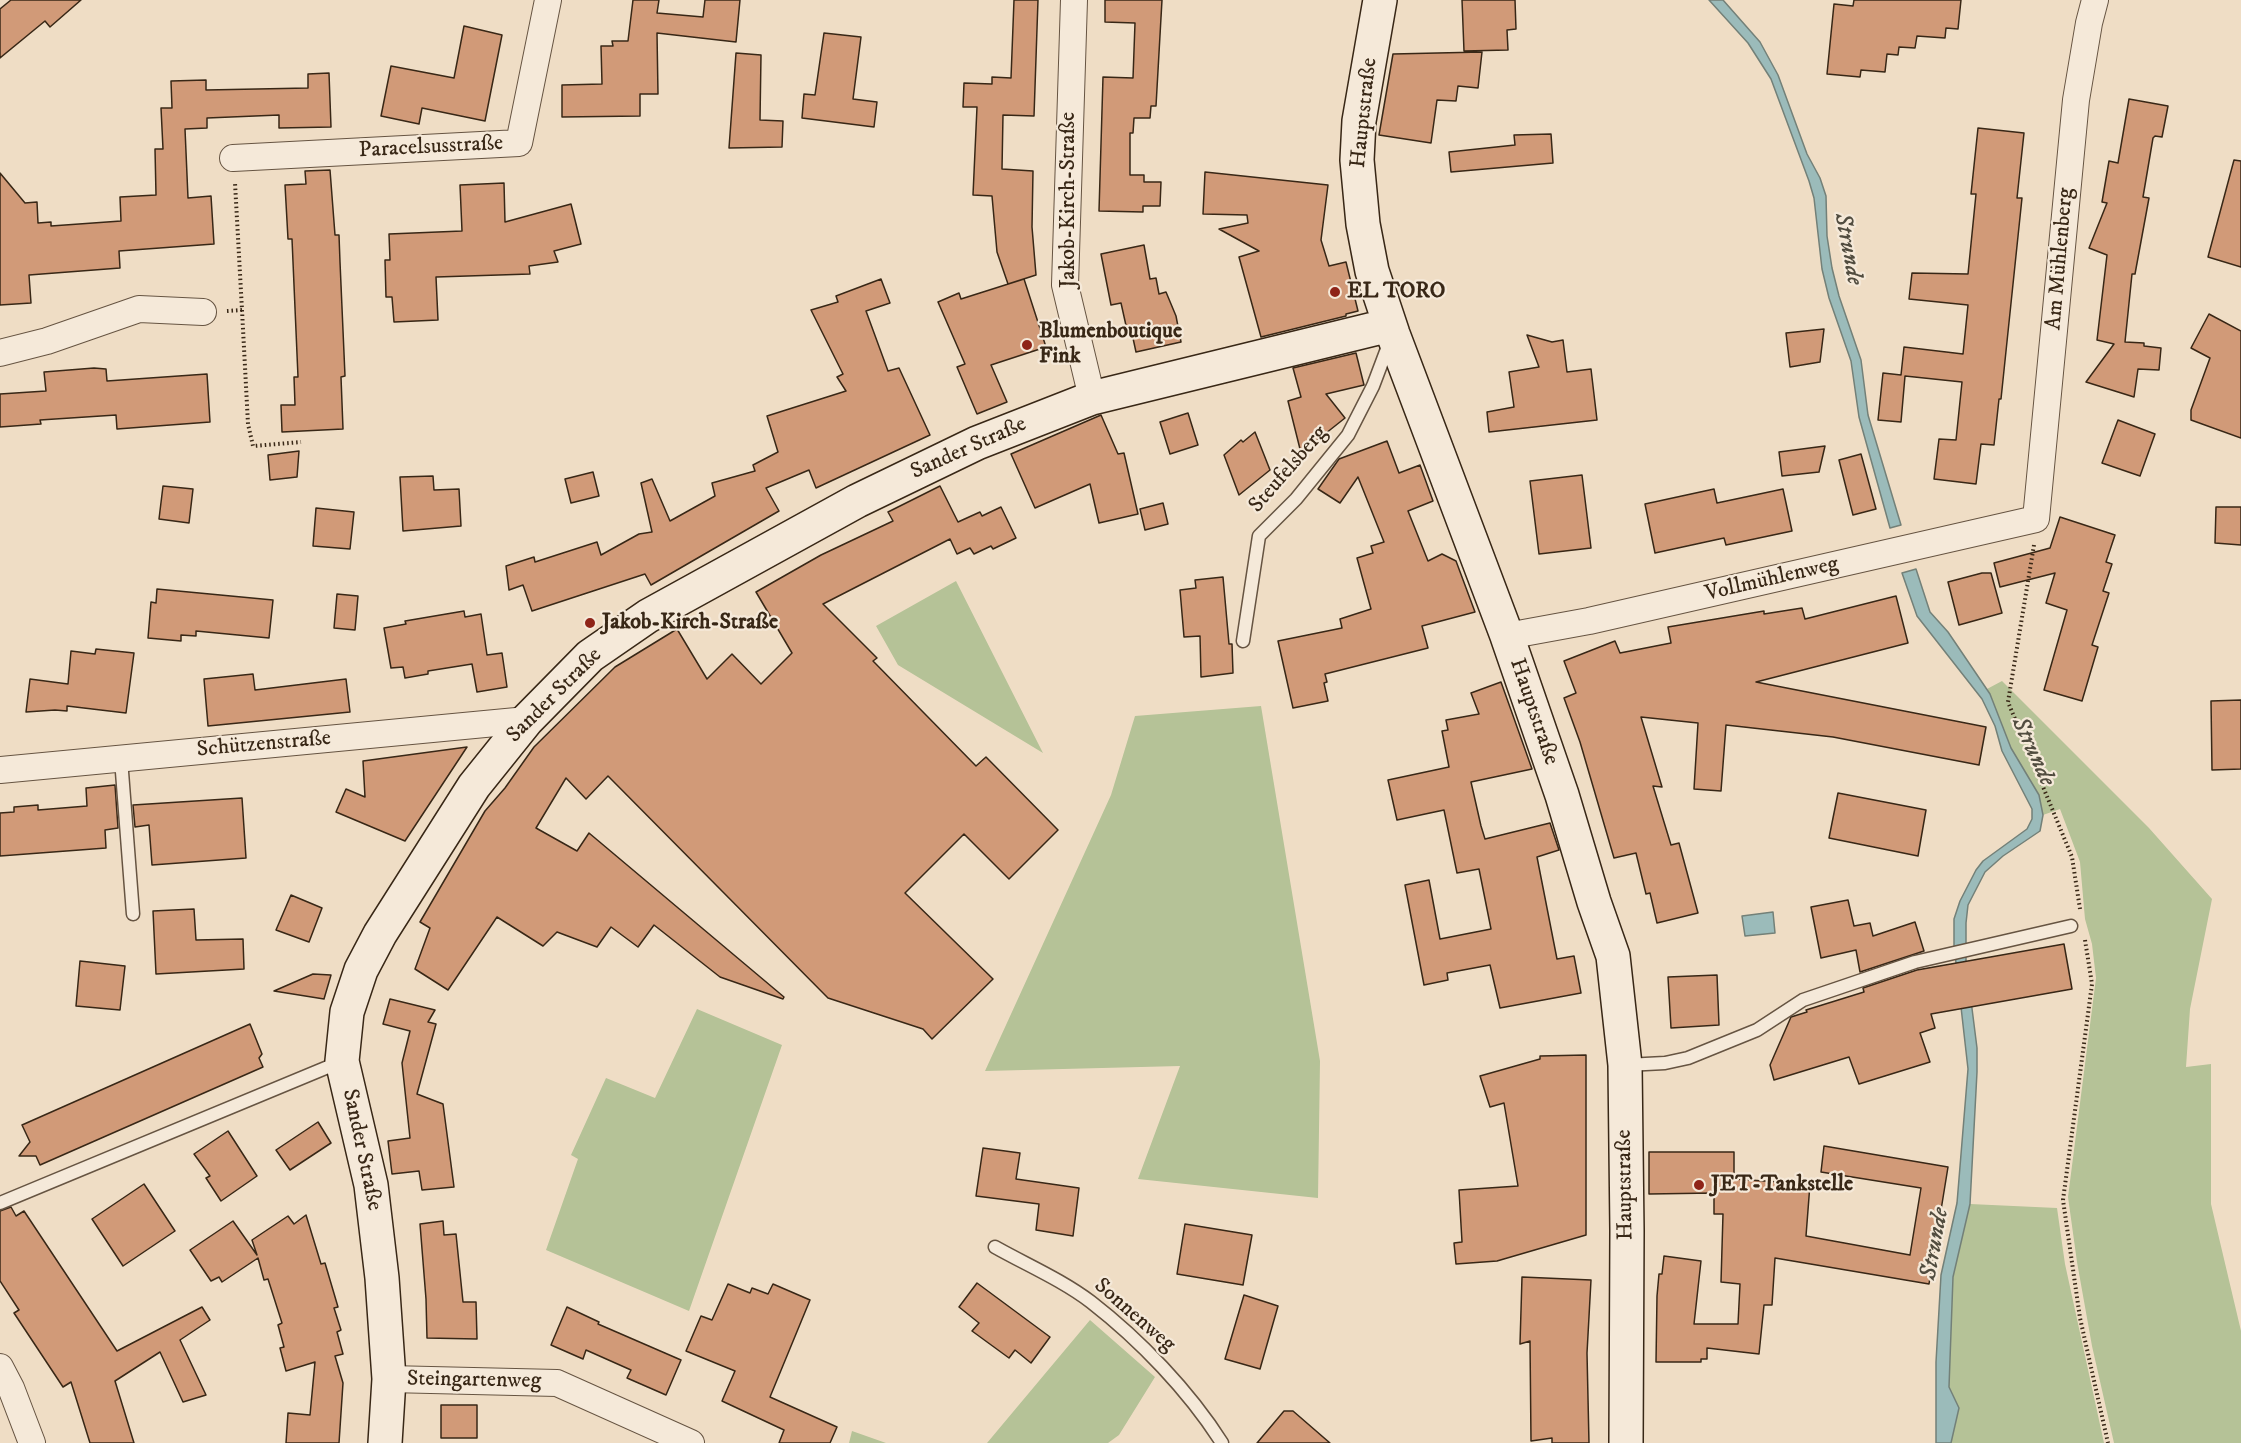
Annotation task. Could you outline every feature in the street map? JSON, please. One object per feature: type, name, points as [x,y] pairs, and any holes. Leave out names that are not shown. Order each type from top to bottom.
[{"type":"main road","name":"Hauptstraße","points":[[1380,0],[1359,121],[1357,160],[1363,224],[1372,271],[1391,329],[1507,636],[1562,795],[1594,902],[1613,956],[1625,1065],[1626,1443]]},
{"type":"main road","name":"Sander Straße","points":[[385,1443],[389,1379],[382,1278],[371,1185],[342,1061],[347,1012],[361,970],[380,934],[474,786],[527,720],[590,656],[648,616],[867,496],[976,443],[1092,398],[1391,329]]},
{"type":"street","name":"Paracelsusstraße","points":[[233,158],[519,143],[548,0]]},
{"type":"street","name":"Jakob-Kirch-Straße","points":[[1074,0],[1065,285],[1092,398]]},
{"type":"street","name":"Am Mühlenberg","points":[[2036,519],[2076,100],[2095,0]]},
{"type":"street","points":[[0,353],[47,341],[139,309],[203,312]]},
{"type":"street","name":"Vollmühlenweg","points":[[1507,636],[1589,621],[2036,519]]},
{"type":"street","name":"Schützenstraße","points":[[0,770],[527,720]]},
{"type":"street","points":[[0,1367],[11,1388],[32,1443]]},
{"type":"street","name":"Steingartenweg","points":[[389,1379],[557,1383],[691,1443]]},
{"type":"lane","name":"Steufelsberg","points":[[1244,641],[1259,536],[1296,499],[1348,435],[1373,386],[1391,329]]},
{"type":"lane","points":[[122,759],[133,914]]},
{"type":"lane","points":[[1625,1065],[1665,1063],[1688,1058],[1757,1030],[1803,1000],[1915,962],[2071,926]]},
{"type":"lane","points":[[0,1203],[342,1061]]},
{"type":"lane","name":"Sonnenweg","points":[[995,1247],[1090,1301],[1167,1373],[1198,1407],[1222,1443]]},
{"type":"path","points":[[233,158],[248,424],[253,446],[301,442]]},
{"type":"path","points":[[203,312],[242,310]]},
{"type":"path","points":[[2036,519],[2033,558],[2008,702],[2072,857],[2081,913]]},
{"type":"path","points":[[2084,934],[2092,984],[2063,1200],[2080,1318],[2108,1443]]},
{"type":"green space","points":[[956,581],[1043,753],[898,665],[876,626]]},
{"type":"green space","points":[[2002,681],[2149,828],[2212,899],[2190,1009],[2186,1067],[2211,1064],[2211,1204],[2241,1331],[2241,1443],[2114,1443],[2092,1346],[2068,1197],[2096,978],[2092,944],[2085,919],[2080,862],[2060,809],[2043,815],[2039,795],[2011,748],[1987,689]]},
{"type":"green space","points":[[1261,706],[1320,1061],[1318,1198],[1138,1179],[1180,1066],[985,1071],[1111,795],[1135,716]]},
{"type":"green space","points":[[697,1009],[782,1045],[689,1311],[546,1250],[578,1159],[571,1155],[606,1078],[655,1098]]},
{"type":"green space","points":[[1970,1204],[2057,1208],[2065,1264],[2104,1443],[1951,1443],[1959,1409],[1949,1387],[1953,1277]]},
{"type":"green space","points":[[1090,1320],[1155,1377],[1119,1435],[1108,1443],[987,1443]]},
{"type":"green space","points":[[852,1431],[886,1443],[849,1443]]},
{"type":"water","points":[[1709,0],[1723,0],[1760,42],[1778,75],[1807,154],[1820,178],[1826,196],[1827,236],[1832,268],[1861,360],[1868,415],[1901,525],[1890,528],[1859,417],[1851,361],[1829,298],[1822,269],[1814,198],[1809,181],[1771,79],[1748,43]]},
{"type":"water","points":[[1916,569],[1930,612],[1948,632],[1990,694],[2011,748],[2039,795],[2043,815],[2040,831],[2003,856],[1985,872],[1968,905],[1966,961],[1977,1048],[1977,1072],[1970,1204],[1953,1277],[1949,1387],[1959,1408],[1951,1443],[1936,1443],[1936,1362],[1941,1275],[1957,1203],[1968,1069],[1954,945],[1954,919],[1960,901],[1976,870],[1983,861],[2027,829],[2032,819],[2032,809],[2002,751],[1995,726],[1982,699],[1917,616],[1902,573]]},
{"type":"water","points":[[1773,912],[1775,933],[1745,936],[1742,916]]},
{"type":"building","points":[[11,0],[81,0],[50,27],[45,21],[0,58],[0,9]]},
{"type":"building","points":[[633,0],[659,0],[657,13],[703,17],[705,0],[740,0],[736,42],[657,33],[658,94],[640,94],[640,116],[562,117],[562,85],[602,84],[601,46],[613,46],[612,41],[628,41]]},
{"type":"building","points":[[1014,0],[1038,0],[1034,116],[1003,115],[1002,169],[1033,171],[1032,227],[1036,275],[1008,284],[997,252],[992,196],[973,195],[977,107],[963,107],[964,83],[992,84],[992,77],[1011,78]]},
{"type":"building","points":[[1105,0],[1162,0],[1156,106],[1151,106],[1150,118],[1134,118],[1133,133],[1130,133],[1130,175],[1144,175],[1144,182],[1161,182],[1160,206],[1143,206],[1143,212],[1099,211],[1103,77],[1133,78],[1135,23],[1105,22]]},
{"type":"building","points":[[1462,0],[1515,0],[1516,29],[1507,30],[1508,50],[1464,51]]},
{"type":"building","points":[[1854,0],[1961,0],[1958,29],[1946,28],[1945,38],[1917,36],[1915,48],[1899,47],[1898,55],[1887,54],[1885,72],[1861,70],[1860,77],[1827,74],[1834,4],[1853,6]]},
{"type":"building","points":[[464,26],[502,35],[485,121],[422,108],[419,124],[381,116],[391,66],[454,78]]},
{"type":"building","points":[[824,33],[861,37],[853,99],[877,102],[874,127],[802,118],[804,94],[815,95]]},
{"type":"building","points":[[1482,52],[1478,88],[1458,86],[1456,101],[1437,100],[1431,143],[1379,135],[1393,54]]},
{"type":"building","points":[[736,53],[761,55],[760,120],[783,121],[782,147],[729,148]]},
{"type":"building","points":[[329,73],[331,127],[279,128],[279,115],[207,118],[207,128],[185,129],[188,198],[211,196],[214,244],[119,251],[120,268],[29,275],[31,303],[0,305],[0,173],[25,203],[37,202],[38,223],[51,222],[51,226],[121,221],[120,197],[156,195],[155,149],[163,149],[161,108],[172,108],[171,81],[206,80],[206,90],[308,88],[308,74]]},
{"type":"building","points":[[2129,99],[2168,106],[2162,137],[2153,138],[2143,197],[2149,198],[2135,274],[2132,274],[2125,342],[2144,343],[2144,346],[2161,348],[2159,370],[2138,369],[2134,397],[2086,382],[2114,344],[2097,340],[2107,255],[2089,248],[2107,203],[2102,202],[2109,161],[2118,163]]},
{"type":"building","points":[[1978,128],[2024,133],[2017,198],[2022,198],[2001,399],[1999,399],[1994,445],[1981,444],[1976,484],[1934,479],[1939,439],[1956,440],[1962,382],[1905,376],[1901,422],[1878,420],[1883,373],[1901,375],[1904,347],[1963,354],[1968,305],[1909,299],[1912,273],[1968,274],[1976,194],[1971,194]]},
{"type":"building","points":[[1551,134],[1553,163],[1451,172],[1449,152],[1515,145],[1514,135]]},
{"type":"building","points":[[2234,160],[2241,161],[2241,267],[2208,257]]},
{"type":"building","points":[[330,170],[335,235],[339,235],[345,376],[341,377],[343,429],[282,432],[281,405],[295,405],[294,377],[298,377],[292,239],[288,239],[285,185],[306,184],[305,171]]},
{"type":"building","points":[[1205,172],[1328,185],[1321,240],[1329,266],[1346,262],[1358,311],[1261,337],[1239,257],[1259,251],[1219,229],[1248,223],[1247,215],[1203,214]]},
{"type":"building","points":[[504,183],[505,222],[571,204],[581,244],[554,251],[558,262],[529,266],[530,274],[436,277],[438,320],[394,322],[392,297],[386,297],[385,260],[390,260],[389,234],[462,231],[460,185]]},
{"type":"building","points":[[1144,245],[1150,279],[1156,278],[1159,294],[1166,292],[1176,316],[1181,342],[1136,352],[1131,329],[1127,330],[1121,303],[1111,305],[1101,254]]},
{"type":"building","points":[[881,279],[890,303],[866,311],[888,371],[899,368],[930,435],[816,488],[809,470],[766,488],[779,511],[651,585],[645,574],[532,611],[523,585],[509,590],[506,566],[534,557],[535,562],[597,542],[601,555],[639,534],[652,532],[641,483],[652,479],[670,521],[715,496],[712,483],[755,471],[753,465],[778,452],[767,416],[846,391],[837,377],[843,374],[811,310],[838,302],[836,296]]},
{"type":"building","points":[[1024,279],[1046,347],[991,365],[1007,402],[977,414],[957,367],[965,364],[938,302],[959,293],[961,299]]},
{"type":"building","points":[[2209,314],[2241,331],[2241,438],[2191,420],[2191,410],[2210,358],[2191,348]]},
{"type":"building","points":[[1824,329],[1820,362],[1790,367],[1786,333]]},
{"type":"building","points":[[1527,335],[1552,342],[1563,340],[1567,372],[1591,369],[1597,420],[1489,432],[1487,412],[1514,407],[1509,372],[1539,367]]},
{"type":"building","points":[[1356,353],[1364,385],[1326,394],[1345,418],[1301,453],[1288,401],[1301,397],[1293,368]]},
{"type":"building","points":[[106,369],[107,381],[207,374],[210,422],[117,429],[116,415],[40,420],[41,424],[0,427],[0,394],[46,391],[44,372]]},
{"type":"building","points":[[1188,413],[1198,445],[1170,454],[1160,422]]},
{"type":"building","points":[[1101,415],[1118,454],[1124,453],[1138,514],[1099,523],[1090,484],[1035,508],[1011,454]]},
{"type":"building","points":[[2118,420],[2155,434],[2140,476],[2102,463]]},
{"type":"building","points":[[1255,432],[1270,470],[1239,495],[1224,455],[1241,440],[1243,442]]},
{"type":"building","points":[[1387,441],[1399,473],[1420,465],[1433,501],[1408,511],[1428,561],[1442,554],[1456,561],[1475,612],[1422,626],[1428,648],[1325,674],[1327,682],[1324,683],[1328,701],[1293,708],[1278,641],[1342,628],[1340,619],[1371,609],[1357,558],[1373,553],[1371,546],[1384,542],[1358,477],[1340,503],[1318,489],[1339,459]]},
{"type":"building","points":[[1825,446],[1819,472],[1782,476],[1779,452]]},
{"type":"building","points":[[299,451],[297,477],[270,480],[268,455]]},
{"type":"building","points":[[1861,454],[1876,509],[1853,515],[1839,460]]},
{"type":"building","points":[[593,472],[599,496],[571,503],[565,479]]},
{"type":"building","points":[[1582,475],[1591,548],[1539,554],[1530,481]]},
{"type":"building","points":[[433,476],[434,490],[459,489],[461,526],[403,531],[400,477]]},
{"type":"building","points":[[163,486],[193,489],[189,523],[159,519]]},
{"type":"building","points":[[940,486],[958,522],[980,512],[982,516],[1001,507],[1016,538],[993,549],[991,546],[974,554],[970,548],[957,554],[950,539],[823,604],[877,658],[873,661],[976,766],[986,757],[1058,830],[1009,879],[964,834],[905,893],[993,979],[932,1039],[923,1029],[828,998],[608,776],[586,799],[566,778],[536,828],[577,851],[589,833],[784,997],[783,999],[720,977],[654,925],[638,947],[611,927],[597,947],[557,932],[543,946],[497,917],[448,990],[415,969],[430,928],[420,922],[485,811],[505,788],[534,747],[615,667],[677,629],[707,679],[732,654],[761,684],[792,653],[756,592],[821,555],[893,521],[888,512]]},
{"type":"building","points":[[1714,489],[1717,503],[1783,489],[1792,531],[1726,545],[1724,538],[1655,553],[1645,504]]},
{"type":"building","points":[[1163,503],[1168,524],[1145,530],[1140,509]]},
{"type":"building","points":[[2216,507],[2241,507],[2241,545],[2215,543]]},
{"type":"building","points":[[316,508],[354,512],[350,549],[313,546]]},
{"type":"building","points":[[2060,517],[2115,535],[2106,562],[2112,564],[2103,591],[2109,593],[2092,645],[2098,647],[2082,701],[2044,690],[2067,610],[2046,603],[2055,573],[2000,587],[1994,563],[2050,548]]},
{"type":"building","points":[[1982,573],[1991,573],[2002,613],[1959,625],[1948,582]]},
{"type":"building","points":[[1223,577],[1229,644],[1232,644],[1233,673],[1201,677],[1200,636],[1184,637],[1180,590],[1196,588],[1195,580]]},
{"type":"building","points":[[157,589],[273,600],[269,638],[196,631],[196,636],[181,635],[181,641],[148,638],[151,602],[156,603]]},
{"type":"building","points":[[337,594],[358,596],[355,630],[334,628]]},
{"type":"building","points":[[1896,596],[1908,643],[1756,682],[1986,727],[1979,765],[1833,737],[1726,725],[1721,791],[1694,789],[1698,723],[1641,717],[1662,787],[1653,786],[1671,845],[1679,843],[1698,913],[1657,923],[1650,893],[1646,894],[1636,853],[1614,858],[1580,742],[1564,698],[1576,693],[1564,661],[1615,641],[1620,653],[1671,643],[1668,627],[1764,611],[1764,614],[1802,608],[1805,619]]},
{"type":"building","points":[[464,611],[465,617],[481,614],[487,655],[502,653],[507,687],[477,692],[472,664],[428,671],[428,674],[405,678],[403,667],[391,668],[384,628],[406,624],[405,621]]},
{"type":"building","points":[[96,649],[134,653],[126,713],[67,706],[67,711],[26,712],[30,679],[68,684],[71,651],[95,654]]},
{"type":"building","points":[[253,674],[255,690],[346,679],[350,712],[208,726],[204,679]]},
{"type":"building","points":[[1501,682],[1532,769],[1471,782],[1481,826],[1485,839],[1550,823],[1559,850],[1537,857],[1557,959],[1574,956],[1581,993],[1500,1008],[1490,965],[1447,973],[1448,980],[1424,985],[1405,885],[1429,880],[1440,939],[1491,929],[1479,869],[1457,873],[1444,810],[1397,820],[1388,780],[1449,767],[1442,731],[1448,730],[1446,720],[1479,714],[1471,693]]},
{"type":"building","points":[[2241,700],[2241,769],[2212,770],[2211,701]]},
{"type":"building","points":[[467,747],[405,841],[336,812],[346,789],[365,797],[363,761]]},
{"type":"building","points":[[115,785],[118,828],[105,830],[106,848],[0,856],[0,813],[14,812],[14,807],[38,805],[38,810],[87,806],[86,788]]},
{"type":"building","points":[[1838,793],[1926,810],[1918,856],[1829,838]]},
{"type":"building","points":[[242,798],[246,858],[152,865],[149,825],[135,827],[133,805]]},
{"type":"building","points":[[291,895],[322,908],[309,942],[276,930]]},
{"type":"building","points":[[1848,900],[1854,926],[1870,923],[1873,936],[1915,922],[1924,951],[1860,972],[1856,950],[1821,958],[1811,907]]},
{"type":"building","points":[[194,909],[196,940],[243,939],[244,969],[156,974],[153,911]]},
{"type":"building","points":[[2064,944],[2072,989],[1931,1014],[1935,1028],[1920,1033],[1930,1062],[1859,1084],[1849,1057],[1774,1080],[1770,1065],[1791,1017],[1864,992],[1863,988],[1917,970]]},
{"type":"building","points":[[80,961],[125,966],[120,1010],[76,1006]]},
{"type":"building","points":[[313,974],[331,975],[324,999],[274,991]]},
{"type":"building","points":[[1717,975],[1719,1025],[1671,1028],[1668,977]]},
{"type":"building","points":[[390,999],[435,1010],[428,1022],[436,1024],[417,1094],[443,1104],[454,1187],[422,1190],[419,1171],[392,1174],[388,1141],[410,1138],[402,1063],[410,1031],[383,1024]]},
{"type":"building","points":[[250,1024],[262,1054],[259,1058],[263,1067],[40,1165],[36,1156],[19,1156],[30,1142],[22,1125]]},
{"type":"building","points":[[1586,1055],[1586,1235],[1497,1261],[1456,1264],[1454,1243],[1462,1242],[1459,1190],[1518,1186],[1504,1103],[1490,1107],[1480,1076],[1540,1059],[1540,1056]]},
{"type":"building","points":[[318,1122],[331,1143],[290,1170],[276,1150]]},
{"type":"building","points":[[228,1131],[257,1176],[221,1201],[206,1178],[210,1176],[194,1154]]},
{"type":"building","points":[[1824,1146],[1948,1167],[1929,1284],[1775,1258],[1772,1305],[1764,1305],[1759,1354],[1707,1348],[1707,1359],[1701,1359],[1701,1362],[1656,1362],[1657,1296],[1659,1274],[1662,1274],[1664,1256],[1701,1261],[1694,1324],[1738,1324],[1740,1284],[1721,1282],[1723,1214],[1714,1214],[1714,1193],[1649,1194],[1649,1152],[1734,1152],[1734,1179],[1810,1184],[1806,1236],[1910,1255],[1921,1188],[1821,1172]]},
{"type":"building","points":[[983,1148],[1020,1153],[1016,1179],[1079,1188],[1073,1236],[1036,1230],[1039,1204],[976,1196]]},
{"type":"building","points":[[144,1184],[175,1231],[123,1266],[92,1219]]},
{"type":"building","points":[[11,1207],[16,1216],[24,1211],[117,1351],[202,1307],[210,1320],[180,1340],[206,1395],[183,1402],[160,1352],[115,1381],[134,1443],[90,1443],[71,1382],[63,1387],[14,1313],[19,1310],[0,1281],[0,1211]]},
{"type":"building","points":[[306,1215],[321,1264],[325,1263],[338,1307],[334,1308],[341,1330],[337,1332],[343,1354],[335,1356],[343,1383],[339,1443],[286,1443],[288,1413],[310,1415],[315,1362],[286,1371],[280,1348],[284,1347],[278,1325],[282,1323],[268,1279],[264,1280],[258,1258],[222,1282],[219,1277],[211,1281],[190,1250],[233,1221],[257,1255],[252,1240],[288,1216],[294,1224]]},
{"type":"building","points":[[443,1221],[444,1235],[456,1234],[463,1302],[476,1302],[477,1339],[427,1338],[420,1224]]},
{"type":"building","points":[[1185,1224],[1252,1235],[1243,1285],[1177,1274]]},
{"type":"building","points":[[1522,1277],[1591,1280],[1587,1353],[1589,1443],[1552,1443],[1552,1438],[1531,1441],[1530,1341],[1520,1344]]},
{"type":"building","points":[[977,1283],[1050,1337],[1031,1363],[1015,1350],[1009,1358],[972,1331],[979,1323],[959,1307]]},
{"type":"building","points":[[728,1284],[750,1293],[752,1288],[768,1294],[773,1284],[810,1300],[770,1397],[837,1427],[830,1443],[779,1443],[784,1430],[722,1401],[735,1371],[686,1351],[701,1316],[712,1320]]},
{"type":"building","points":[[1244,1295],[1278,1306],[1260,1369],[1225,1359]]},
{"type":"building","points":[[567,1307],[599,1322],[598,1324],[681,1360],[666,1395],[627,1378],[631,1370],[586,1350],[583,1359],[551,1345]]},
{"type":"building","points":[[441,1405],[477,1405],[477,1438],[441,1438]]},
{"type":"building","points":[[1284,1411],[1293,1411],[1330,1443],[1257,1443]]},
{"type":"place","name":"EL TORO","points":[[1335,292]]},
{"type":"place","name":"Blumenboutique Fink","points":[[1027,345]]},
{"type":"place","name":"Jakob-Kirch-Straße","points":[[590,623]]},
{"type":"place","name":"JET-Tankstelle","points":[[1699,1185]]},
{"type":"water label","name":"Strunde","points":[[1847,249]]},
{"type":"water label","name":"Strunde","points":[[2032,752]]},
{"type":"water label","name":"Strunde","points":[[1936,1244]]}]
